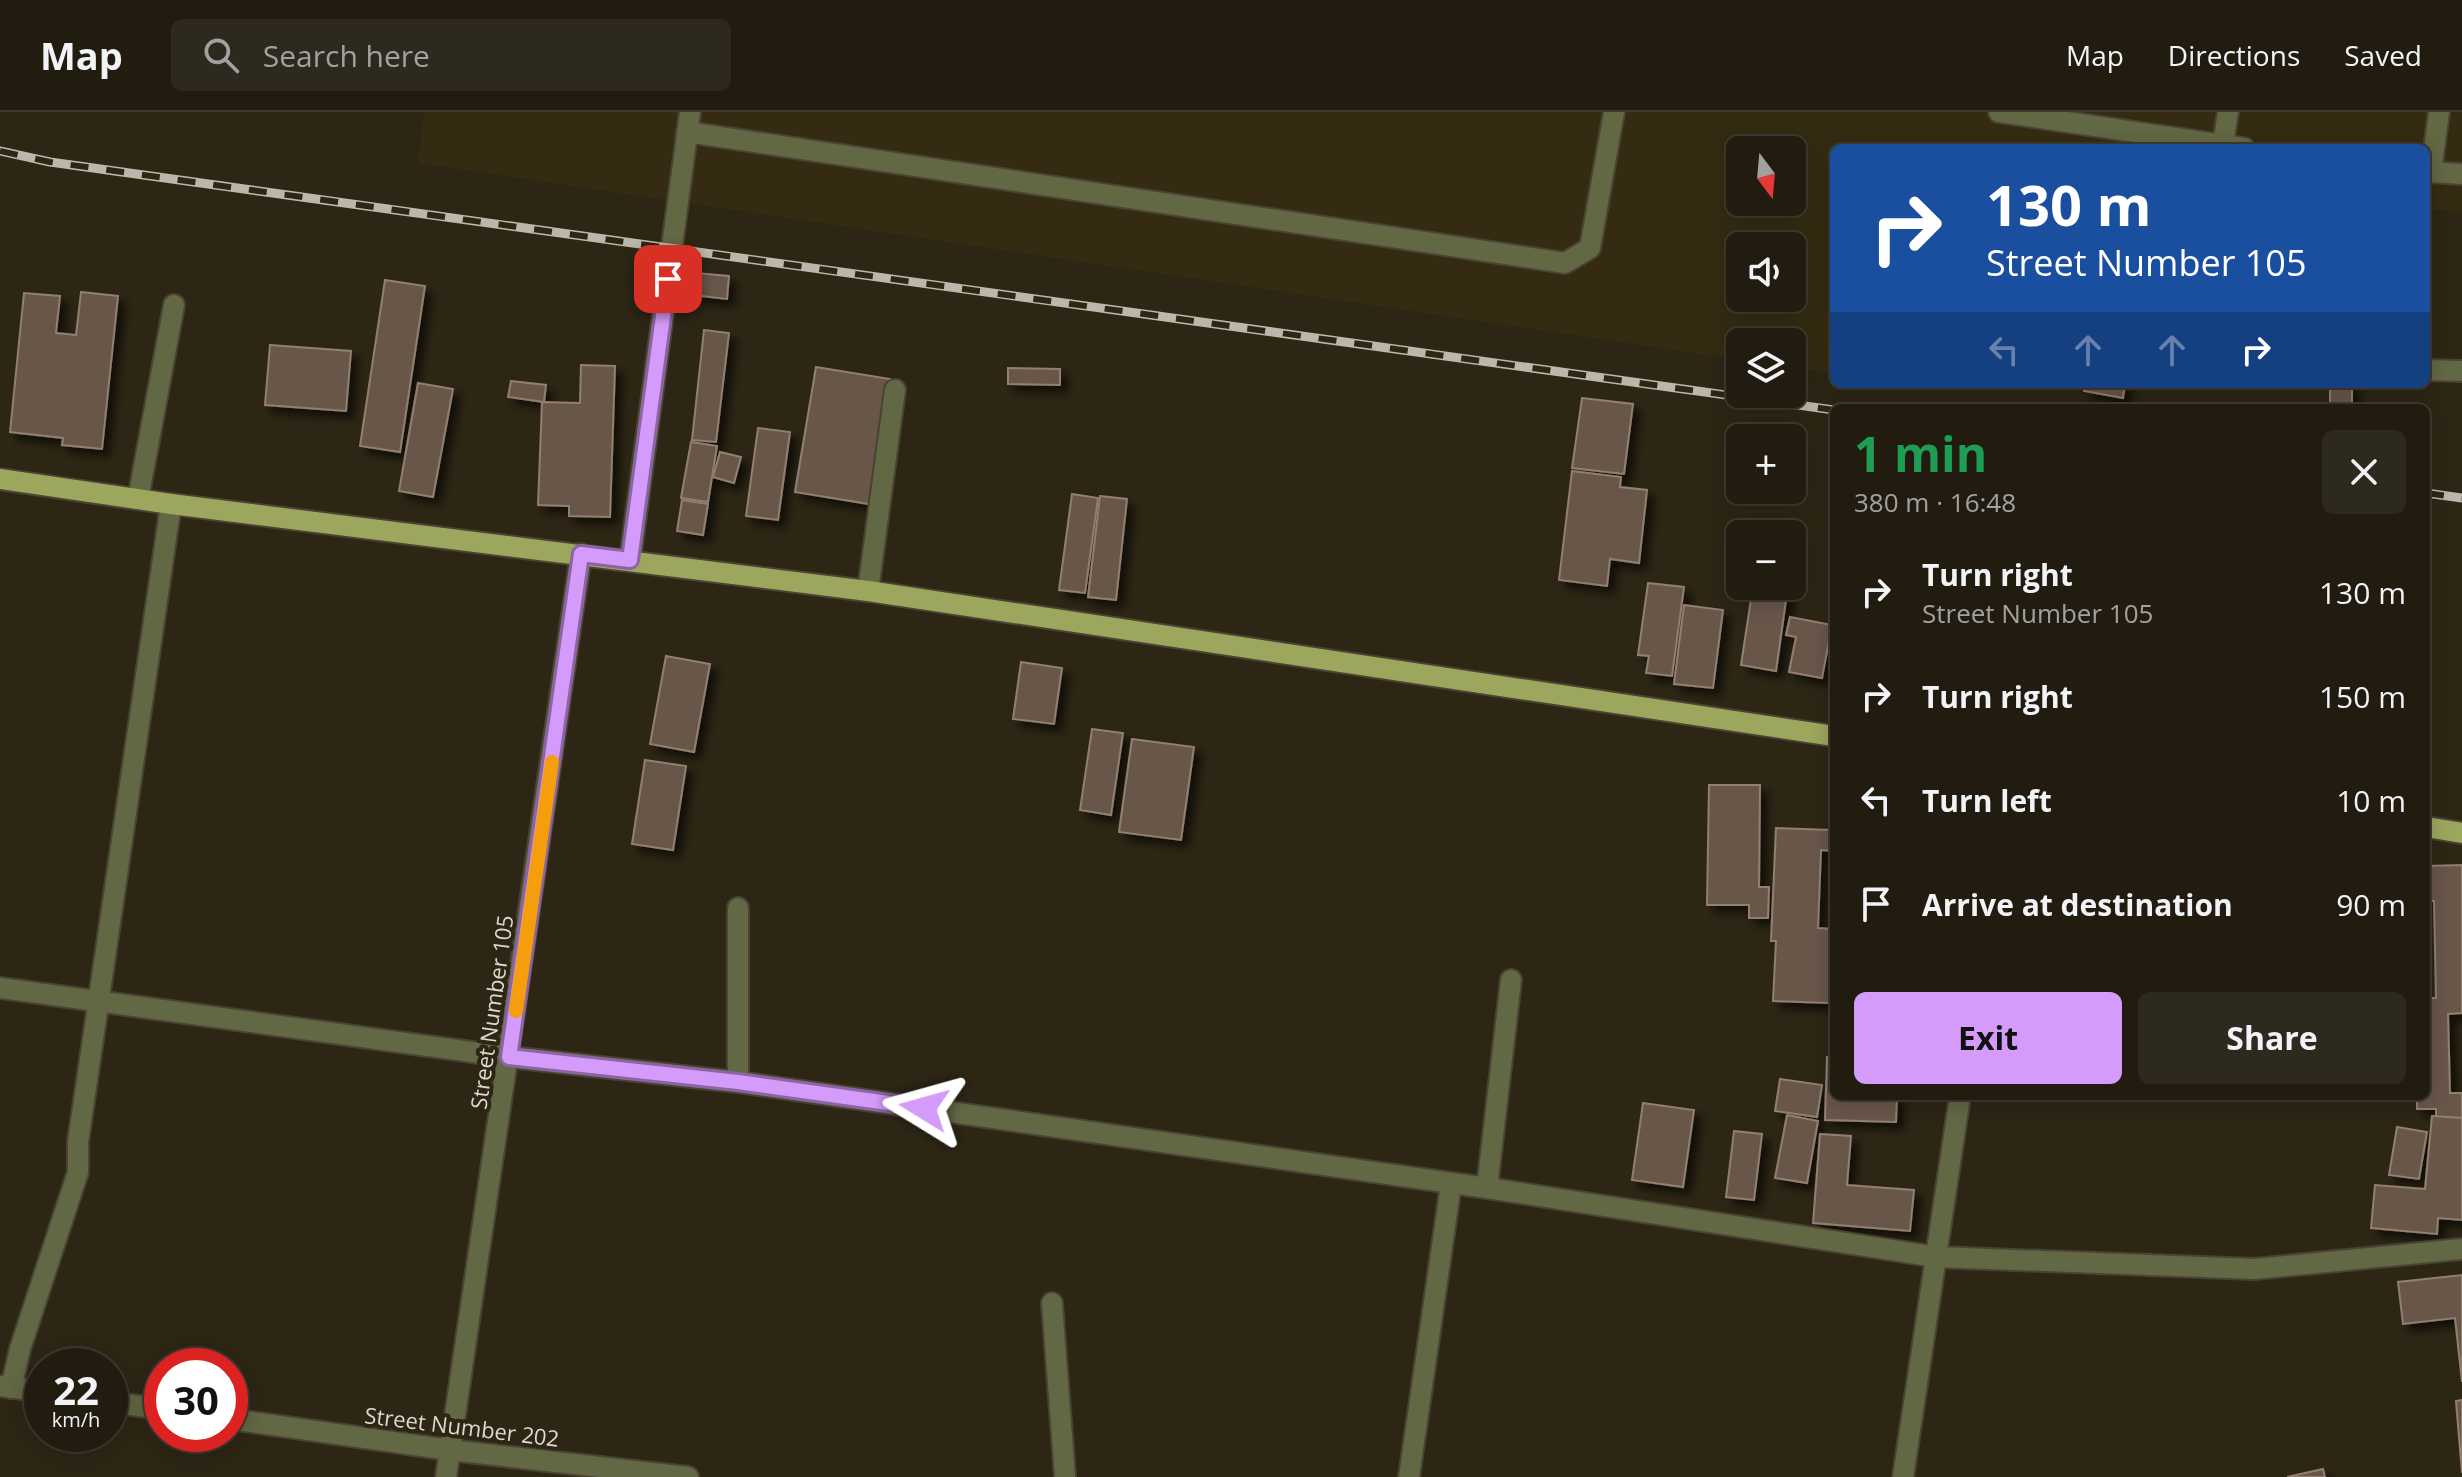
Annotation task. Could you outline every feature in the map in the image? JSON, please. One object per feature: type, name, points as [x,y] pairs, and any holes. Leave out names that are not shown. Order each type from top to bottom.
[{"type":"main road","points":[[0,479],[171,504],[868,591],[1830,735]]},
{"type":"main road","points":[[2430,828],[2462,833]]},
{"type":"street","points":[[630,560],[689,122],[1565,263],[1590,248],[1614,112]]},
{"type":"street","points":[[2223,144],[2228,112]]},
{"type":"street","points":[[2430,165],[2439,112]]},
{"type":"street","points":[[2009,113],[2216,144]]},
{"type":"street","points":[[2430,171],[2462,174]]},
{"type":"street","points":[[138,499],[174,305]]},
{"type":"street","points":[[2430,370],[2462,371]]},
{"type":"street","points":[[868,591],[895,390]]},
{"type":"street","points":[[6,1387],[78,1172],[78,1142],[171,504]]},
{"type":"street","name":"Street Number 105","points":[[446,1477],[581,554]]},
{"type":"street","points":[[738,908],[738,1082]]},
{"type":"street","points":[[1487,1188],[1511,980]]},
{"type":"street","points":[[0,988],[100,1004],[509,1057],[738,1082],[1487,1188],[1937,1257],[2254,1269],[2462,1249]]},
{"type":"street","points":[[1903,1477],[1959,1100]]},
{"type":"street","points":[[1409,1477],[1451,1184]]},
{"type":"street","points":[[1052,1303],[1065,1477]]},
{"type":"street","name":"Street Number 202","points":[[248,1422],[450,1450],[688,1477]]},
{"type":"shaded area","points":[[424,112],[2462,112],[2462,212],[2430,210],[2430,144],[1830,144],[1830,373],[1806,369],[1806,328],[1726,328],[1726,358],[418,163]]},
{"type":"building","points":[[695,273],[729,276],[727,299],[693,295]]},
{"type":"building","points":[[385,280],[425,286],[400,452],[360,446]]},
{"type":"building","points":[[81,292],[118,296],[102,449],[62,445],[63,438],[10,432],[24,293],[60,296],[56,333],[76,335]]},
{"type":"building","points":[[704,330],[729,333],[716,442],[692,440]]},
{"type":"building","points":[[270,345],[351,351],[346,411],[265,405]]},
{"type":"building","points":[[581,365],[615,366],[610,517],[569,516],[569,506],[538,505],[542,402],[580,403]]},
{"type":"building","points":[[816,367],[890,379],[869,504],[795,492]]},
{"type":"building","points":[[1008,368],[1060,369],[1060,385],[1008,384]]},
{"type":"building","points":[[511,381],[546,385],[544,402],[508,397]]},
{"type":"building","points":[[418,383],[453,389],[433,497],[399,491]]},
{"type":"building","points":[[2084,388],[2124,388],[2123,398],[2084,391]]},
{"type":"building","points":[[2330,388],[2352,388],[2352,404],[2330,404]]},
{"type":"building","points":[[1582,398],[1633,404],[1624,474],[1572,468]]},
{"type":"building","points":[[758,428],[790,432],[778,520],[746,516]]},
{"type":"building","points":[[691,442],[717,446],[708,502],[681,498]]},
{"type":"building","points":[[720,452],[741,457],[734,483],[713,477]]},
{"type":"building","points":[[1572,471],[1621,477],[1620,487],[1647,490],[1639,563],[1610,559],[1607,586],[1559,580]]},
{"type":"building","points":[[1072,494],[1098,498],[1085,593],[1059,590]]},
{"type":"building","points":[[1100,496],[1127,499],[1116,600],[1088,597]]},
{"type":"building","points":[[682,500],[708,504],[703,535],[677,531]]},
{"type":"building","points":[[1648,583],[1684,587],[1672,676],[1646,673],[1649,656],[1638,655]]},
{"type":"building","points":[[1751,600],[1786,600],[1776,671],[1741,665]]},
{"type":"building","points":[[1684,605],[1723,610],[1713,688],[1674,684]]},
{"type":"building","points":[[1790,617],[1830,625],[1822,678],[1789,672],[1796,637],[1786,635]]},
{"type":"building","points":[[666,656],[710,664],[694,752],[650,744]]},
{"type":"building","points":[[1021,662],[1062,668],[1054,724],[1013,719]]},
{"type":"building","points":[[1092,729],[1123,733],[1111,815],[1080,810]]},
{"type":"building","points":[[1132,739],[1194,747],[1181,840],[1119,832]]},
{"type":"building","points":[[645,760],[686,766],[673,850],[632,844]]},
{"type":"building","points":[[1709,785],[1760,785],[1759,887],[1769,887],[1768,918],[1749,918],[1749,905],[1707,905]]},
{"type":"building","points":[[1776,828],[1830,830],[1830,851],[1821,850],[1818,928],[1830,929],[1829,1003],[1773,1001],[1776,941],[1771,941]]},
{"type":"building","points":[[2462,865],[2462,1013],[2448,1014],[2450,1093],[2462,1093],[2462,1118],[2436,1119],[2436,1109],[2417,1109],[2417,1100],[2430,1100],[2430,998],[2436,998],[2434,901],[2430,901],[2430,866]]},
{"type":"building","points":[[1827,1057],[1830,1057],[1830,1100],[1897,1100],[1896,1122],[1825,1120]]},
{"type":"building","points":[[1780,1079],[1822,1085],[1817,1117],[1775,1111]]},
{"type":"building","points":[[1643,1103],[1694,1110],[1683,1187],[1632,1180]]},
{"type":"building","points":[[1787,1115],[1818,1121],[1807,1183],[1775,1178]]},
{"type":"building","points":[[2432,1116],[2462,1118],[2462,1220],[2438,1218],[2437,1234],[2371,1228],[2375,1185],[2425,1189]]},
{"type":"building","points":[[2397,1127],[2427,1132],[2419,1179],[2389,1175]]},
{"type":"building","points":[[1734,1131],[1762,1134],[1754,1200],[1726,1197]]},
{"type":"building","points":[[1820,1134],[1851,1136],[1847,1185],[1914,1190],[1910,1231],[1813,1223]]},
{"type":"building","points":[[2462,1275],[2462,1382],[2455,1318],[2403,1324],[2398,1282]]},
{"type":"building","points":[[2462,1400],[2462,1473],[2456,1401]]},
{"type":"building","points":[[2323,1469],[2325,1477],[2287,1477]]},
{"type":"railway","points":[[0,151],[50,162],[1830,409]]},
{"type":"railway","points":[[2430,494],[2462,498]]},
{"type":"slow traffic","points":[[516,1011],[552,762]]},
{"type":"route","points":[[668,279],[630,560],[581,554],[509,1057],[738,1082],[924,1108]]}]
